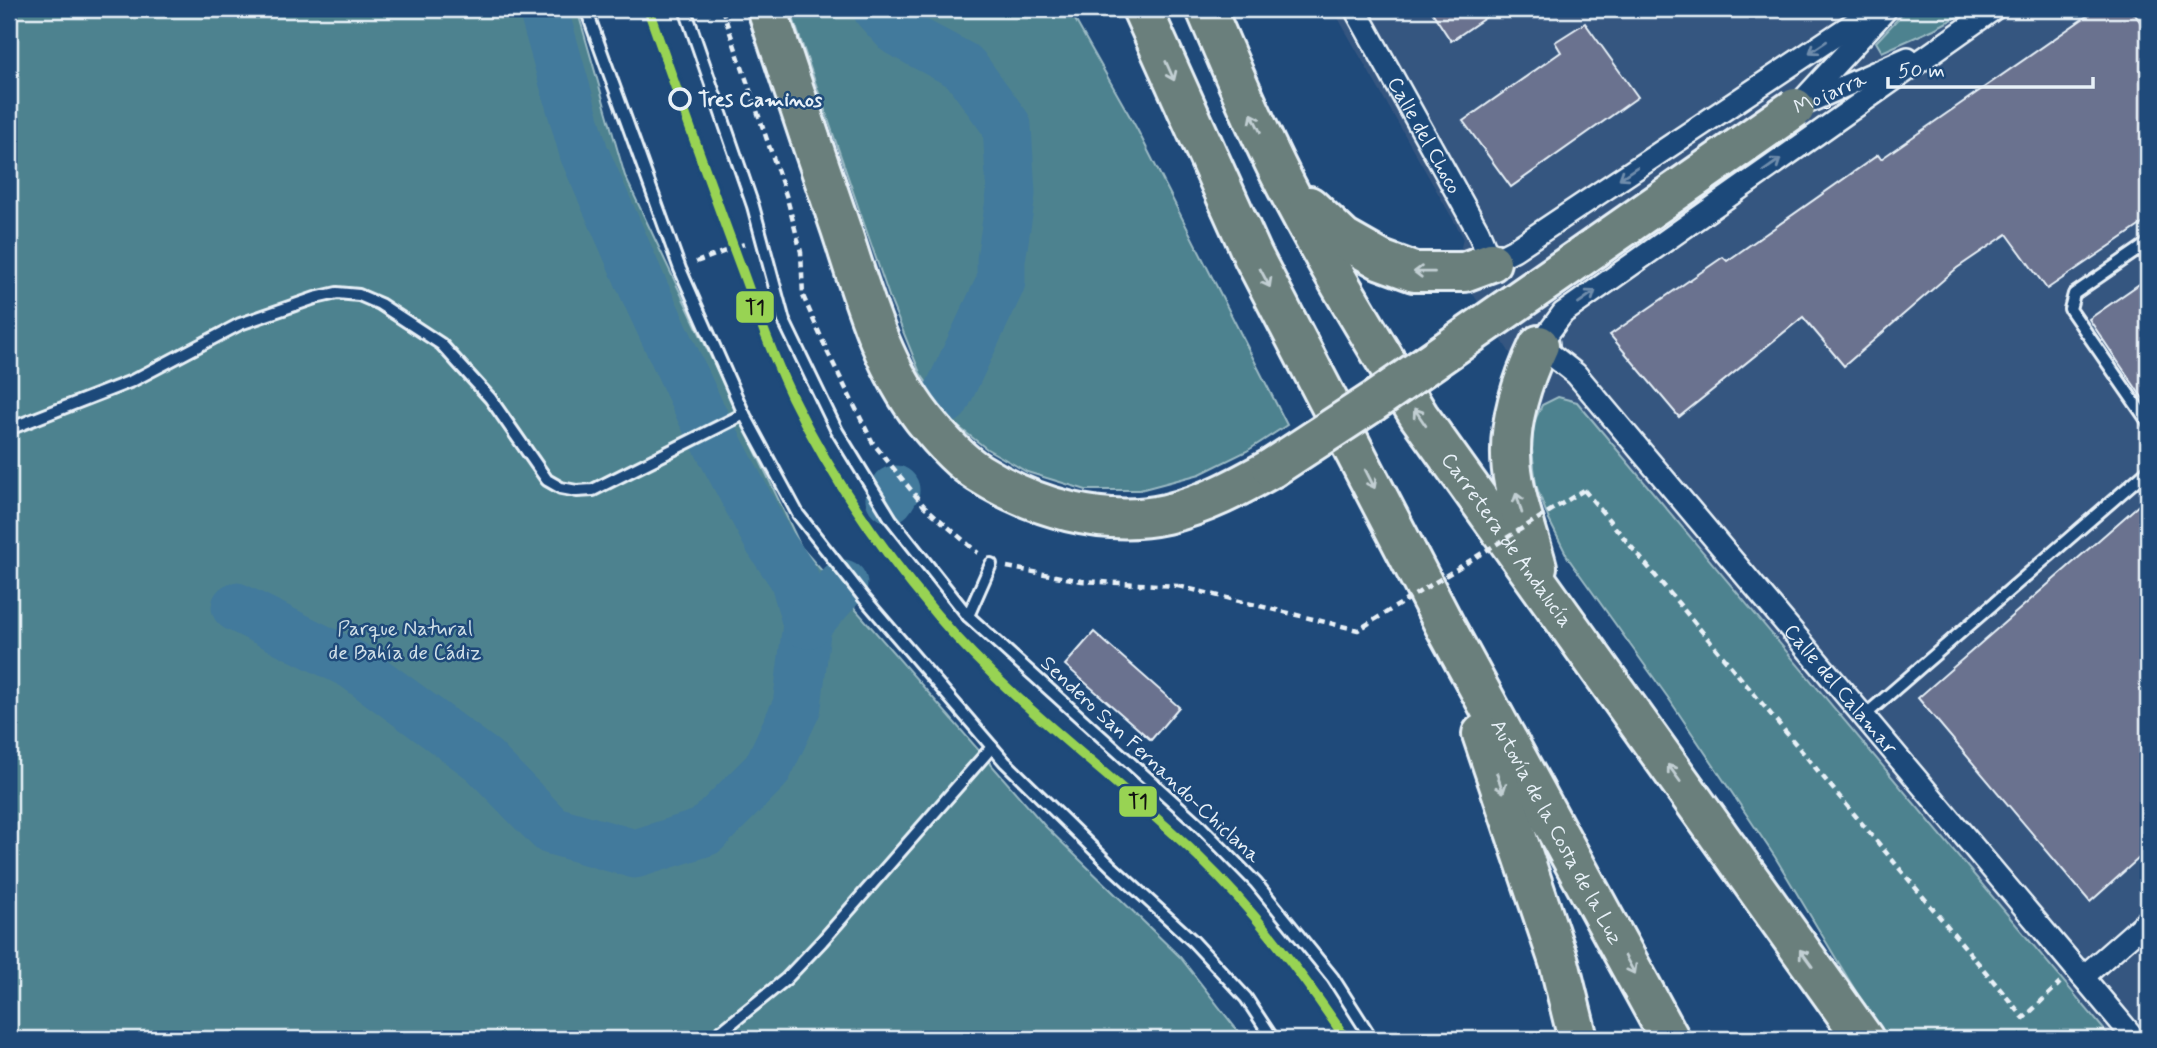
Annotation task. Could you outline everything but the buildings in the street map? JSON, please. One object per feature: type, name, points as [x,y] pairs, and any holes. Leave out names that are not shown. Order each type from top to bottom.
[{"type":"highway","points":[[766,9],[868,310],[896,373],[922,416],[948,447],[977,472],[1017,494],[1086,515],[1114,518],[1163,515],[1214,500],[1272,468],[1373,402],[1795,108]]},
{"type":"highway","points":[[1142,9],[1253,256],[1445,626],[1559,961],[1578,1039]]},
{"type":"highway","name":"Carretera de Andalucía","points":[[1206,9],[1285,185],[1359,318],[1419,416],[1864,1039]]},
{"type":"highway","points":[[1285,185],[1344,239],[1381,260],[1413,272],[1464,272],[1491,262]]},
{"type":"highway","points":[[1539,345],[1515,408],[1512,448],[1513,481],[1545,593]]},
{"type":"highway","name":"Autovía de la Costa de la Luz","points":[[1445,626],[1670,1039]]},
{"type":"street","name":"Calle del Choco","points":[[1355,9],[1478,231],[1491,262]]},
{"type":"street","points":[[1491,262],[1514,250],[1874,9]]},
{"type":"street","name":"Mojarra","points":[[1795,108],[1888,9]]},
{"type":"street","points":[[1539,345],[1563,313],[1994,9]]},
{"type":"street","name":"Mojarra","points":[[1795,108],[1950,39]]},
{"type":"street","name":"Calle del Calamar","points":[[1539,345],[1576,374],[2135,1039]]},
{"type":"street","points":[[2079,972],[2148,920]]},
{"type":"lane","points":[[586,9],[680,269],[744,414],[798,514],[864,598],[992,747],[1112,867],[1194,941],[1246,998],[1273,1039]]},
{"type":"lane","name":"Sendero San Fernando-Chiclana","points":[[684,9],[762,237],[784,321],[837,430],[891,519],[968,616],[1198,824],[1256,883],[1333,978],[1371,1039]]},
{"type":"lane","points":[[2148,243],[2074,294],[2070,309],[2148,422]]},
{"type":"lane","points":[[9,429],[132,381],[240,324],[337,293],[359,295],[380,304],[441,344],[490,398],[547,480],[561,488],[577,491],[593,489],[744,414]]},
{"type":"lane","points":[[1863,717],[2148,470]]},
{"type":"lane","points":[[968,616],[991,564]]},
{"type":"lane","points":[[712,1039],[786,979],[822,942],[992,747]]},
{"type":"path","points":[[680,269],[762,237]]},
{"type":"path","points":[[991,564],[1082,581],[1178,586],[1358,630],[1584,489],[2024,1018],[2079,972]]},
{"type":"shaded area","points":[[1333,9],[2148,9],[2148,1039],[2112,1039],[1577,402],[1558,397],[1542,405],[1449,255],[1461,248],[1463,237]]},
{"type":"green space","name":"Parque Natural de Bahía de Cádiz","points":[[9,9],[577,9],[625,176],[801,547],[1045,826],[1180,957],[1244,1039],[9,1039]]},
{"type":"green space","points":[[790,9],[1069,9],[1137,129],[1287,425],[1247,451],[1200,474],[1140,490],[1086,490],[1027,472],[987,449],[956,425],[920,373],[891,302]]},
{"type":"green space","points":[[1907,9],[1972,9],[1882,52],[1876,42]]},
{"type":"green space","points":[[1558,397],[1577,402],[2112,1039],[1889,1039],[1858,995],[1775,857],[1669,699],[1568,558],[1549,520],[1536,485],[1532,449],[1534,422],[1542,405]]},
{"type":"waterway","points":[[236,607],[353,665],[483,760],[551,830],[635,854],[705,832],[767,770],[797,706],[807,624],[794,578],[769,541],[701,413],[644,290],[584,153],[543,9]]},
{"type":"waterway","points":[[877,9],[898,32],[964,67],[1007,126],[1011,194],[1001,260],[1001,282],[945,400]]},
{"type":"waterway","points":[[890,498],[895,490]]},
{"type":"waterway","points":[[807,624],[843,584]]},
{"type":"transit line","name":"T1","points":[[648,9],[778,367],[823,455],[857,510],[915,589],[997,679],[1165,826],[1219,877],[1295,967],[1346,1039]]},
{"type":"place","name":"Tres Caminos","points":[[680,99]]}]
